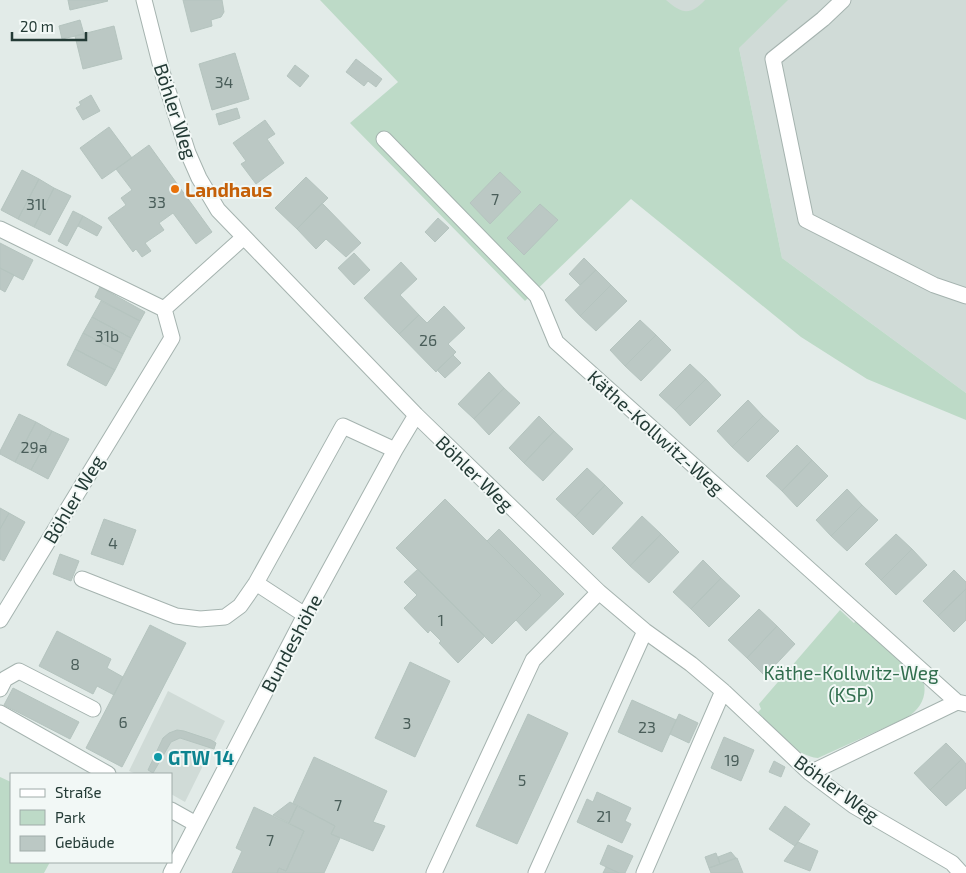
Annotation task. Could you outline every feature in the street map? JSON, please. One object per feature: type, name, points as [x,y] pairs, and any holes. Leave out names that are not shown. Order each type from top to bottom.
[{"type":"street","name":"Böhler Weg","points":[[144,0],[163,75],[188,153],[199,178],[218,210],[416,415],[599,592],[645,631],[692,664],[723,690],[810,773],[854,806],[952,863],[961,873]]},
{"type":"street","points":[[843,0],[823,19],[773,59],[806,220],[934,285],[966,296]]},
{"type":"street","name":"Käthe-Kollwitz-Weg","points":[[384,139],[537,296],[556,342],[961,703],[810,773]]},
{"type":"street","points":[[0,229],[164,309],[244,237]]},
{"type":"street","name":"Böhler Weg","points":[[2,612],[172,338],[164,309]]},
{"type":"street","name":"Bundeshöhe","points":[[171,873],[304,615],[416,415]]},
{"type":"street","points":[[82,579],[176,616],[200,619],[225,617],[240,606],[256,583],[343,426],[395,450]]},
{"type":"street","points":[[256,583],[304,615]]},
{"type":"street","points":[[434,873],[533,660],[599,592]]},
{"type":"street","points":[[536,873],[645,631]]},
{"type":"street","points":[[0,689],[5,679],[19,671],[93,709]]},
{"type":"street","points":[[644,873],[723,690]]},
{"type":"street","points":[[0,713],[106,773]]},
{"type":"street","points":[[172,811],[196,824]]},
{"type":"shaded area","points":[[637,0],[966,0],[966,393],[782,258],[739,48]]},
{"type":"shaded area","points":[[168,691],[225,721],[185,802],[172,795],[172,773],[134,773],[129,771]]},
{"type":"green space","points":[[320,0],[666,0],[681,10],[690,11],[705,0],[788,0],[739,48],[782,258],[966,393],[966,420],[867,379],[801,337],[631,199],[525,301],[350,123],[398,82]]},
{"type":"green space","name":"Käthe-Kollwitz-Weg (KSP)","points":[[840,610],[854,623],[856,621],[918,670],[923,679],[924,692],[921,704],[906,718],[818,758],[809,756],[792,747],[757,713],[761,709],[759,704]]},
{"type":"green space","points":[[0,777],[10,782],[10,863],[49,863],[44,873],[0,873]]},
{"type":"building","points":[[68,0],[107,0],[108,1],[70,10]]},
{"type":"building","points":[[183,0],[222,0],[224,12],[221,17],[211,20],[212,26],[191,32]]},
{"type":"building","points":[[80,20],[84,34],[62,39],[59,26]]},
{"type":"building","points":[[114,26],[122,59],[83,69],[75,36]]},
{"type":"building","points":[[235,53],[249,99],[212,110],[199,64]]},
{"type":"building","points":[[356,59],[382,79],[376,87],[368,81],[364,86],[346,72]]},
{"type":"building","points":[[295,65],[309,76],[300,87],[287,76]]},
{"type":"building","points":[[91,95],[100,111],[83,120],[76,108],[81,105],[79,102]]},
{"type":"building","points":[[237,108],[240,118],[219,125],[216,114]]},
{"type":"building","points":[[265,120],[275,134],[267,139],[284,163],[256,184],[241,164],[246,161],[233,143]]},
{"type":"building","points":[[109,127],[132,158],[102,179],[80,148]]},
{"type":"building","points":[[149,145],[212,232],[196,244],[173,213],[159,223],[164,230],[145,243],[151,251],[142,257],[136,249],[133,252],[108,218],[126,205],[121,198],[132,190],[116,169]]},
{"type":"building","points":[[22,170],[39,179],[18,219],[1,210]]},
{"type":"building","points":[[500,172],[521,192],[490,224],[470,203]]},
{"type":"building","points":[[306,177],[328,198],[297,229],[275,208]]},
{"type":"building","points":[[39,179],[54,188],[34,227],[18,219]]},
{"type":"building","points":[[54,188],[71,196],[50,235],[34,227]]},
{"type":"building","points":[[322,203],[361,243],[346,257],[326,239],[316,249],[297,229]]},
{"type":"building","points":[[540,204],[558,220],[524,255],[507,238]]},
{"type":"building","points":[[73,211],[83,216],[67,246],[58,241]]},
{"type":"building","points":[[83,216],[102,227],[97,236],[78,226]]},
{"type":"building","points":[[438,218],[449,228],[435,242],[425,232]]},
{"type":"building","points":[[0,243],[33,260],[23,280],[0,268]]},
{"type":"building","points":[[354,253],[370,270],[354,285],[338,268]]},
{"type":"building","points":[[584,258],[596,270],[580,285],[569,274]]},
{"type":"building","points":[[401,262],[417,279],[400,295],[419,315],[399,334],[364,298]]},
{"type":"building","points":[[0,268],[14,275],[5,292],[0,289]]},
{"type":"building","points":[[596,270],[611,285],[580,316],[565,300]]},
{"type":"building","points":[[611,285],[627,301],[596,331],[580,316]]},
{"type":"building","points":[[100,287],[145,312],[140,321],[95,297]]},
{"type":"building","points":[[101,301],[140,321],[131,338],[92,317]]},
{"type":"building","points":[[444,306],[465,328],[448,344],[456,352],[436,372],[399,334],[419,315],[427,323]]},
{"type":"building","points":[[92,317],[131,338],[123,354],[83,333]]},
{"type":"building","points":[[640,320],[656,335],[625,366],[610,350]]},
{"type":"building","points":[[83,333],[123,354],[115,370],[75,349]]},
{"type":"building","points":[[656,335],[671,350],[641,381],[625,366]]},
{"type":"building","points":[[75,349],[115,370],[106,386],[67,365]]},
{"type":"building","points":[[453,355],[461,363],[445,378],[437,370]]},
{"type":"building","points":[[690,364],[706,379],[675,410],[659,395]]},
{"type":"building","points":[[489,372],[504,388],[474,419],[458,404]]},
{"type":"building","points":[[706,379],[721,395],[690,426],[675,410]]},
{"type":"building","points":[[504,388],[520,403],[489,435],[474,419]]},
{"type":"building","points":[[748,400],[763,416],[732,447],[717,431]]},
{"type":"building","points":[[19,414],[36,422],[15,462],[0,454],[0,451]]},
{"type":"building","points":[[539,416],[554,431],[524,463],[509,448]]},
{"type":"building","points":[[763,416],[779,431],[748,462],[732,447]]},
{"type":"building","points":[[36,422],[52,431],[31,470],[15,462]]},
{"type":"building","points":[[52,431],[69,439],[48,479],[31,470]]},
{"type":"building","points":[[554,431],[573,449],[543,481],[524,463]]},
{"type":"building","points":[[797,445],[812,460],[782,491],[766,476]]},
{"type":"building","points":[[812,460],[828,476],[797,507],[782,491]]},
{"type":"building","points":[[587,468],[605,485],[575,517],[556,499]]},
{"type":"building","points":[[605,485],[623,503],[593,535],[575,517]]},
{"type":"building","points":[[847,489],[862,505],[831,536],[816,520]]},
{"type":"building","points":[[445,499],[541,595],[492,644],[396,548]]},
{"type":"building","points":[[862,505],[878,520],[847,551],[831,536]]},
{"type":"building","points":[[0,508],[9,513],[0,529]]},
{"type":"building","points":[[9,513],[25,522],[4,561],[0,559],[0,529]]},
{"type":"building","points":[[642,516],[661,534],[630,566],[612,548]]},
{"type":"building","points":[[104,519],[136,530],[123,565],[91,554]]},
{"type":"building","points":[[499,529],[564,594],[526,631],[516,620],[541,595],[487,541]]},
{"type":"building","points":[[661,534],[679,552],[649,583],[630,566]]},
{"type":"building","points":[[896,534],[912,549],[881,580],[865,564]]},
{"type":"building","points":[[912,549],[927,565],[896,595],[881,580]]},
{"type":"building","points":[[60,554],[79,561],[71,581],[53,574]]},
{"type":"building","points":[[703,560],[721,578],[691,609],[673,592]]},
{"type":"building","points":[[418,569],[485,636],[458,663],[439,643],[441,641],[430,630],[428,633],[404,608],[417,595],[404,582]]},
{"type":"building","points":[[954,570],[966,582],[966,589],[938,616],[923,601]]},
{"type":"building","points":[[721,578],[740,596],[709,627],[691,609]]},
{"type":"building","points":[[966,589],[966,620],[954,632],[938,616]]},
{"type":"building","points":[[759,609],[777,626],[747,658],[728,640]]},
{"type":"building","points":[[150,625],[186,643],[122,767],[86,748]]},
{"type":"building","points":[[777,626],[795,644],[765,676],[747,658]]},
{"type":"building","points":[[57,631],[111,659],[107,668],[123,677],[114,695],[97,686],[93,694],[39,666]]},
{"type":"building","points":[[410,662],[450,681],[415,757],[375,738]]},
{"type":"building","points":[[13,688],[79,722],[70,739],[4,705]]},
{"type":"building","points":[[632,700],[676,720],[662,752],[618,732]]},
{"type":"building","points":[[528,714],[568,733],[517,844],[476,826]]},
{"type":"building","points":[[679,714],[698,723],[689,743],[670,734]]},
{"type":"building","name":"GTW 14","points":[[177,730],[211,740],[216,743],[214,749],[180,738],[171,742],[153,773],[148,770],[163,738]]},
{"type":"building","points":[[724,737],[754,750],[741,781],[711,768]]},
{"type":"building","points":[[946,743],[962,759],[930,790],[914,773]]},
{"type":"building","points":[[314,757],[387,791],[373,822],[385,826],[373,851],[331,834],[335,826],[293,803]]},
{"type":"building","points":[[962,759],[966,764],[966,788],[946,806],[930,790]]},
{"type":"building","points":[[774,761],[785,767],[781,777],[769,772]]},
{"type":"building","points":[[597,792],[631,808],[625,821],[631,824],[622,843],[577,822],[587,799],[593,802]]},
{"type":"building","points":[[290,802],[297,806],[289,823],[273,815]]},
{"type":"building","points":[[297,806],[335,826],[331,834],[340,838],[324,873],[277,873],[279,868],[286,871],[304,831],[289,823]]},
{"type":"building","points":[[785,806],[810,824],[795,846],[769,829]]},
{"type":"building","points":[[254,807],[304,831],[286,871],[279,868],[277,873],[232,873],[242,851],[236,848]]},
{"type":"building","points":[[798,842],[818,851],[810,871],[784,861]]},
{"type":"building","points":[[608,845],[633,856],[625,873],[619,873],[600,864]]},
{"type":"building","points":[[731,852],[736,858],[720,864],[718,857]]},
{"type":"building","points":[[716,853],[720,864],[709,868],[705,857]]},
{"type":"building","points":[[737,858],[743,873],[711,873],[709,868]]},
{"type":"building","points":[[606,867],[619,873],[603,873]]},
{"type":"place","name":"Landhaus","points":[[175,189]]},
{"type":"place","name":"GTW 14","points":[[158,757]]}]
